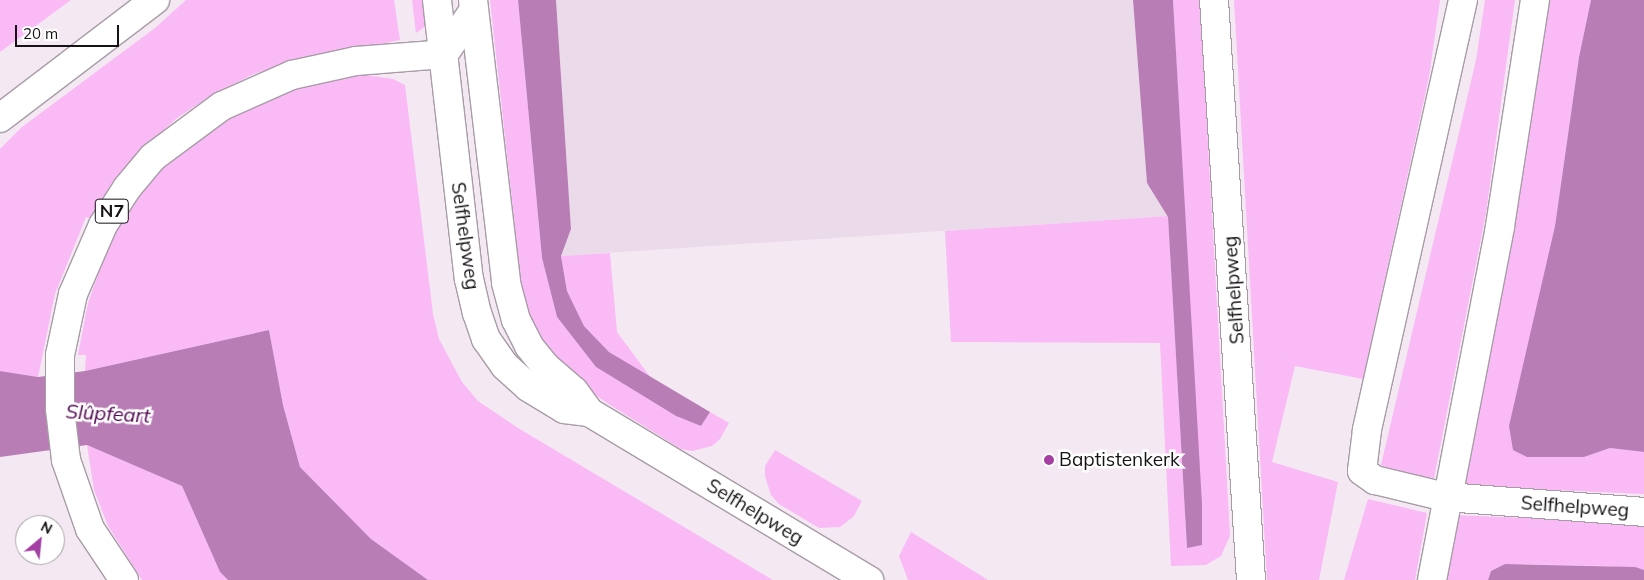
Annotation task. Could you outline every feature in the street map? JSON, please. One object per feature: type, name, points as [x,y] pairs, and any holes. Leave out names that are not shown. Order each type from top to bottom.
[{"type":"main road","points":[[0,118],[155,0]]},
{"type":"main road","name":"Selfhelpweg","points":[[437,0],[469,279],[486,339],[505,366],[528,387],[564,409],[589,412]]},
{"type":"main road","name":"Selfhelpweg","points":[[1214,0],[1251,580]]},
{"type":"main road","name":"Selfhelpweg","points":[[1463,0],[1362,458],[1362,471],[1375,480],[1446,496],[1644,512]]},
{"type":"main road","points":[[1432,580],[1446,496],[1500,226],[1535,0]]},
{"type":"main road","points":[[444,54],[474,5]]},
{"type":"main road","name":"Selfhelpweg","points":[[474,5],[506,283],[516,320],[529,346],[545,366],[574,391],[589,412],[869,580]]},
{"type":"main road","name":"N7","points":[[124,580],[90,529],[66,460],[60,409],[60,355],[72,294],[103,225],[127,188],[153,157],[186,130],[222,106],[292,75],[356,62],[444,54]]},
{"type":"shaded area","points":[[0,0],[71,0],[0,52]]},
{"type":"shaded area","points":[[186,0],[394,0],[400,40],[288,63],[254,74],[215,93],[177,118],[144,148],[92,219],[86,217],[55,294],[38,377],[0,371],[0,149],[22,127],[155,28]]},
{"type":"shaded area","points":[[412,0],[427,0],[429,24],[416,33]]},
{"type":"shaded area","points":[[490,0],[518,0],[542,258],[557,317],[596,367],[676,416],[701,426],[710,412],[729,423],[720,439],[712,446],[692,451],[681,449],[610,405],[573,380],[534,331],[522,292]]},
{"type":"shaded area","points":[[556,0],[1133,0],[1147,183],[1168,216],[561,256],[571,229]]},
{"type":"shaded area","points":[[1173,0],[1200,0],[1230,536],[1221,556],[1206,565],[1171,566],[1160,343],[951,342],[945,231],[1168,216],[1187,547],[1202,545]]},
{"type":"shaded area","points":[[1234,0],[1440,0],[1429,77],[1363,379],[1295,366],[1272,462],[1338,482],[1319,580],[1267,580]]},
{"type":"shaded area","points":[[1485,0],[1515,0],[1486,213],[1434,478],[1394,472],[1381,465],[1476,60]]},
{"type":"shaded area","points":[[1540,0],[1591,0],[1579,57],[1555,226],[1539,300],[1584,457],[1610,448],[1644,452],[1644,494],[1458,486]]},
{"type":"shaded area","points":[[359,74],[393,79],[405,85],[433,314],[439,339],[462,382],[478,401],[518,428],[773,580],[428,580],[371,539],[300,467],[283,405],[269,330],[85,371],[86,355],[78,355],[88,303],[101,266],[115,232],[137,197],[164,167],[228,118],[296,87]]},
{"type":"shaded area","points":[[610,253],[617,332],[651,378],[609,352],[584,326],[567,291],[561,256]]},
{"type":"shaded area","points":[[87,445],[182,486],[220,572],[228,580],[142,580],[108,526],[94,490]]},
{"type":"shaded area","points":[[775,450],[862,501],[854,516],[840,527],[819,528],[779,504],[771,495],[765,476],[765,466]]},
{"type":"shaded area","points":[[1368,499],[1427,513],[1415,580],[1344,580]]},
{"type":"shaded area","points":[[1452,515],[1644,523],[1644,570],[1609,566],[1505,564],[1491,571],[1488,580],[1440,580]]},
{"type":"shaded area","points":[[911,532],[988,580],[908,580],[899,556]]},
{"type":"water","points":[[518,0],[556,0],[571,229],[561,256],[567,291],[584,326],[609,352],[710,412],[701,426],[676,416],[596,367],[557,317],[542,258]]},
{"type":"water","points":[[1133,0],[1173,0],[1202,504],[1202,545],[1187,548],[1168,217],[1147,183]]},
{"type":"water","points":[[1591,0],[1644,0],[1644,452],[1610,448],[1584,457],[1527,457],[1513,450],[1509,426],[1555,226],[1579,57]]},
{"type":"water","name":"Slûpfeart","points":[[269,330],[283,405],[300,467],[371,539],[428,580],[228,580],[220,572],[182,486],[87,445],[0,457],[0,371],[38,377],[85,371]]},
{"type":"water","points":[[1505,564],[1635,567],[1644,570],[1644,580],[1488,580],[1491,571]]},
{"type":"place","name":"Baptistenkerk","points":[[1049,460]]}]
